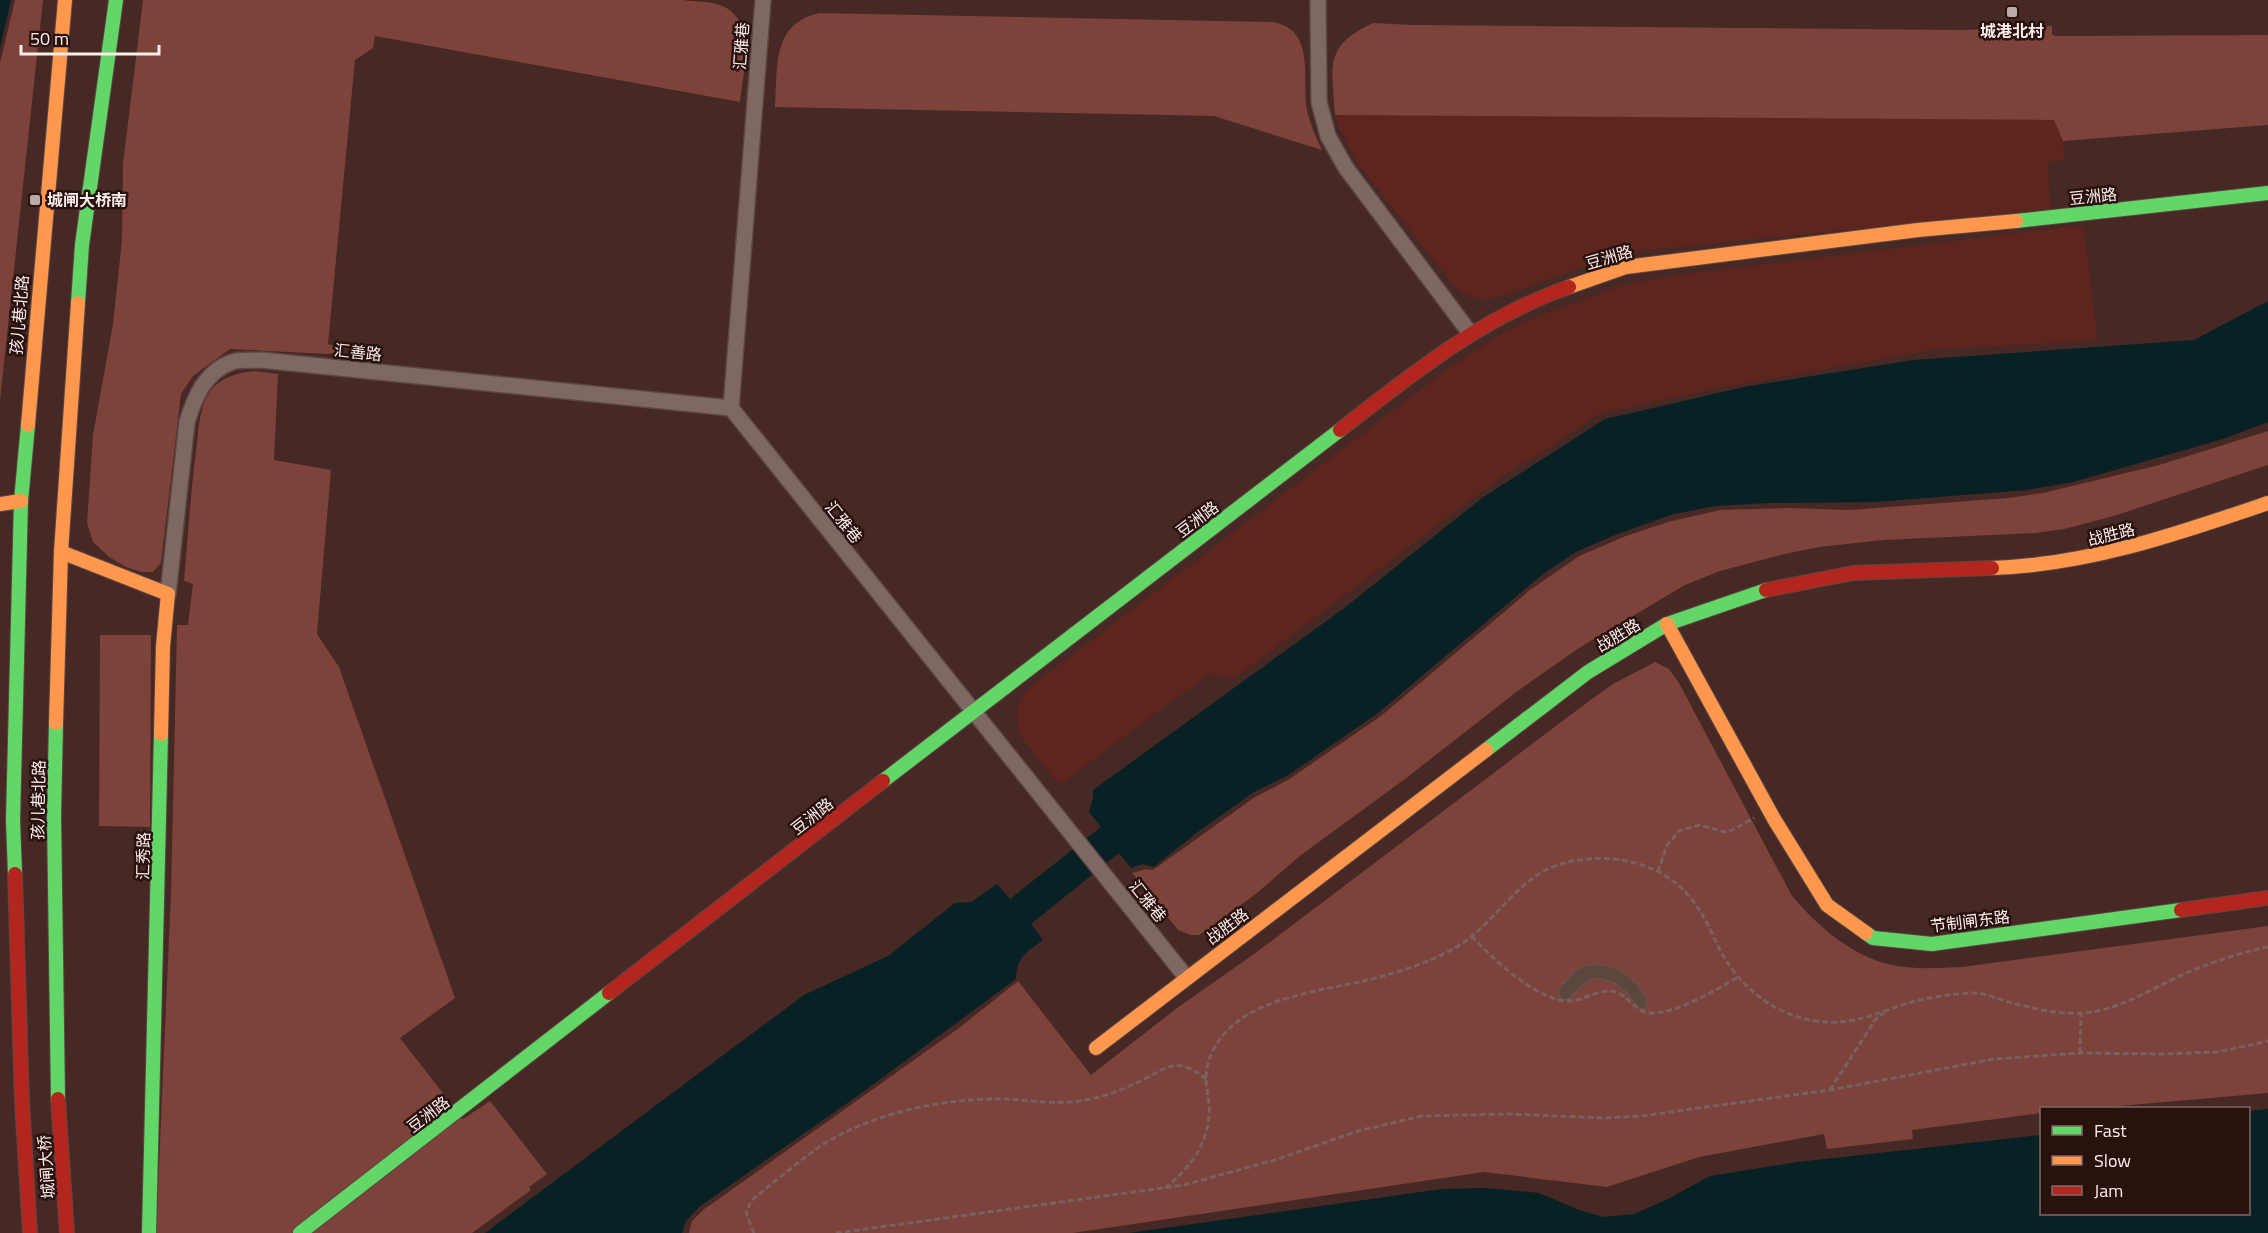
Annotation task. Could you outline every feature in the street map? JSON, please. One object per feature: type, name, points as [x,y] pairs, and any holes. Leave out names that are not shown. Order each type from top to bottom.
[{"type":"street","name":"孩儿巷北路","points":[[22,1102],[13,820],[21,501],[65,0]]},
{"type":"street","name":"孩儿巷北路","points":[[58,1099],[54,815],[61,552],[82,245],[116,0]]},
{"type":"street","name":"汇雅巷","points":[[763,0],[731,408],[1186,977]]},
{"type":"street","points":[[1318,0],[1319,102],[1328,136],[1346,168],[1470,333]]},
{"type":"street","name":"豆洲路","points":[[300,1233],[972,711],[1390,391],[1470,333],[1539,297],[1626,267],[1918,230],[2145,208],[2268,193]]},
{"type":"street","name":"汇善路","points":[[168,594],[187,422],[195,395],[212,374],[233,362],[261,360],[731,408]]},
{"type":"street","points":[[0,504],[21,501]]},
{"type":"street","name":"战胜路","points":[[1096,1048],[1588,672],[1667,624],[1762,591],[1853,573],[2020,567],[2091,557],[2161,538],[2268,503]]},
{"type":"street","points":[[61,552],[168,594]]},
{"type":"street","name":"汇秀路","points":[[148,1233],[164,646],[168,594]]},
{"type":"street","name":"节制闸东路","points":[[1667,624],[1774,819],[1827,905],[1873,938],[1932,944],[2268,898]]},
{"type":"street","name":"城闸大桥","points":[[58,1099],[67,1233]]},
{"type":"street","name":"城闸大桥","points":[[22,1102],[30,1233]]},
{"type":"path","points":[[1658,872],[1667,845],[1679,831],[1700,825],[1725,832],[1756,816]]},
{"type":"path","points":[[1164,1188],[1184,1171],[1202,1144],[1209,1115],[1206,1068],[1219,1041],[1236,1023],[1254,1011],[1286,1000],[1419,964],[1455,948],[1472,936],[1536,875],[1557,865],[1579,860],[1604,858],[1630,861],[1658,872],[1678,885],[1699,907],[1718,946],[1738,977],[1759,997],[1796,1017],[1838,1023],[1862,1019],[1927,998],[1975,993],[2035,1008],[2081,1013],[2102,1010],[2137,998],[2226,957],[2268,947]]},
{"type":"path","points":[[1472,936],[1489,956],[1509,973],[1558,1000],[1571,1001],[1610,990],[1621,993],[1641,1011],[1654,1013],[1687,1004],[1738,977]]},
{"type":"path","points":[[1830,1090],[1875,1020],[1888,1010]]},
{"type":"path","points":[[2080,1053],[2081,1013]]},
{"type":"path","points":[[836,1233],[1164,1188],[1228,1174],[1358,1131],[1422,1116],[1500,1113],[1604,1118],[1701,1108],[1830,1090],[1994,1059],[2080,1053],[2218,1052],[2268,1041]]},
{"type":"path","points":[[754,1233],[746,1213],[751,1201],[819,1148],[876,1120],[915,1108],[988,1099],[1060,1103],[1088,1100],[1138,1083],[1156,1071],[1176,1066],[1195,1071],[1206,1079]]},
{"type":"shaded area","points":[[15,0],[43,0],[0,400],[0,63]]},
{"type":"shaded area","points":[[143,0],[683,0],[711,3],[732,12],[740,22],[744,34],[745,62],[740,102],[375,36],[373,48],[355,60],[328,344],[338,347],[336,352],[329,354],[230,349],[193,376],[181,394],[161,563],[153,572],[141,572],[126,567],[109,557],[93,542],[87,523],[93,435],[113,324],[122,240],[123,164]]},
{"type":"shaded area","points":[[819,13],[1273,22],[1287,27],[1296,35],[1301,45],[1304,57],[1307,110],[1322,150],[1214,116],[775,107],[778,63],[785,37],[792,27],[803,19]]},
{"type":"shaded area","points":[[1373,23],[1963,30],[2052,26],[2052,34],[2055,36],[2268,35],[2268,125],[2063,141],[2054,120],[1335,115],[1333,71],[1338,50],[1346,40]]},
{"type":"shaded area","points":[[1700,112],[2054,120],[2063,141],[2064,160],[2047,162],[2051,209],[1649,250],[1595,263],[1497,297],[1482,300],[1459,291],[1450,281],[1358,164],[1339,128],[1335,115]]},
{"type":"shaded area","points":[[2083,225],[2098,340],[1931,350],[1714,389],[1598,414],[1549,448],[1505,474],[1235,678],[1209,674],[1059,785],[1022,738],[1017,714],[1021,699],[1033,685],[1445,371],[1501,334],[1539,316],[1618,287],[1656,278]]},
{"type":"shaded area","points":[[253,371],[278,374],[274,460],[331,470],[317,634],[339,667],[455,998],[400,1038],[463,1119],[490,1101],[547,1174],[529,1187],[531,1190],[472,1233],[156,1233],[171,893],[177,625],[188,625],[193,584],[184,581],[191,494],[200,417],[209,393],[228,377]]},
{"type":"shaded area","points":[[2268,431],[2268,465],[2114,516],[2064,529],[2036,533],[1884,540],[1819,547],[1720,571],[1685,585],[1579,648],[1519,690],[1405,779],[1301,855],[1257,893],[1199,935],[1191,935],[1178,930],[1132,873],[1146,869],[1153,870],[1255,797],[1288,780],[1381,716],[1530,590],[1579,556],[1626,536],[1668,522],[1720,510],[1790,508],[1849,510],[2008,498],[2043,493],[2159,465]]},
{"type":"shaded area","points":[[100,635],[151,635],[150,827],[99,826]]},
{"type":"shaded area","points":[[1655,662],[1669,669],[1679,683],[1792,896],[1823,928],[1847,946],[1874,959],[1906,967],[1962,967],[2268,926],[2268,1093],[2108,1107],[2040,1107],[2040,1113],[1912,1130],[1913,1139],[1827,1149],[1824,1134],[1699,1157],[1607,1187],[1484,1172],[1073,1233],[689,1233],[692,1221],[703,1210],[959,1028],[1018,981],[1091,1075],[1177,1008],[1254,954],[1613,684]]},
{"type":"water","points":[[0,0],[11,0],[0,48]]},
{"type":"water","points":[[2268,301],[2268,422],[2223,439],[2073,482],[2026,490],[1877,502],[1715,506],[1674,514],[1617,534],[1576,552],[1543,574],[1378,713],[1287,776],[1254,792],[1195,834],[1154,867],[1143,864],[1131,868],[1119,853],[1031,924],[1043,940],[1020,960],[1016,979],[856,1097],[699,1207],[686,1221],[682,1233],[485,1233],[804,995],[888,956],[955,903],[971,902],[997,884],[1010,899],[1101,827],[1089,812],[1093,790],[1343,609],[1482,498],[1605,419],[1744,387],[1914,360],[2194,340]]},
{"type":"water","points":[[2268,1109],[2268,1233],[1129,1233],[1442,1189],[1486,1188],[1539,1193],[1579,1210],[1603,1217],[1634,1214],[1710,1176],[1798,1162],[2040,1135],[2040,1215],[2250,1215],[2250,1111]]},
{"type":"building","points":[[1601,964],[1619,969],[1637,984],[1647,999],[1644,1009],[1639,1008],[1615,983],[1597,978],[1585,983],[1570,998],[1563,1000],[1559,997],[1559,988],[1575,971],[1583,966]]},
{"type":"traffic: fast","points":[[78,303],[82,245],[116,0]]},
{"type":"traffic: fast","points":[[2016,221],[2268,193]]},
{"type":"traffic: fast","points":[[15,874],[13,820],[21,501],[28,425]]},
{"type":"traffic: fast","points":[[883,781],[1340,430]]},
{"type":"traffic: fast","points":[[1486,750],[1588,672],[1667,624],[1766,590]]},
{"type":"traffic: fast","points":[[56,723],[54,815],[58,1099]]},
{"type":"traffic: fast","points":[[149,1233],[161,734]]},
{"type":"traffic: fast","points":[[1866,933],[1873,938],[1932,944],[2181,910]]},
{"type":"traffic: fast","points":[[300,1233],[609,993]]},
{"type":"traffic: slow","points":[[28,425],[65,0]]},
{"type":"traffic: slow","points":[[1569,287],[1626,267],[1918,230],[2016,221]]},
{"type":"traffic: slow","points":[[56,723],[61,552],[78,303]]},
{"type":"traffic: slow","points":[[0,504],[21,501]]},
{"type":"traffic: slow","points":[[1992,568],[2063,561],[2132,546],[2268,503]]},
{"type":"traffic: slow","points":[[61,552],[168,594],[163,646],[161,734]]},
{"type":"traffic: slow","points":[[1667,624],[1774,819],[1827,905],[1866,933]]},
{"type":"traffic: slow","points":[[1096,1048],[1486,750]]},
{"type":"traffic: jam","points":[[1340,430],[1421,368],[1477,331],[1537,299],[1569,287]]},
{"type":"traffic: jam","points":[[1766,590],[1853,573],[1992,568]]},
{"type":"traffic: jam","points":[[609,993],[883,781]]},
{"type":"traffic: jam","points":[[15,874],[22,1102]]},
{"type":"traffic: jam","points":[[2181,910],[2268,898]]},
{"type":"traffic: jam","points":[[58,1099],[67,1233]]},
{"type":"traffic: jam","points":[[22,1102],[30,1233]]},
{"type":"place","name":"城港北村","points":[[2012,12]]},
{"type":"place","name":"城闸大桥南","points":[[35,200]]}]
